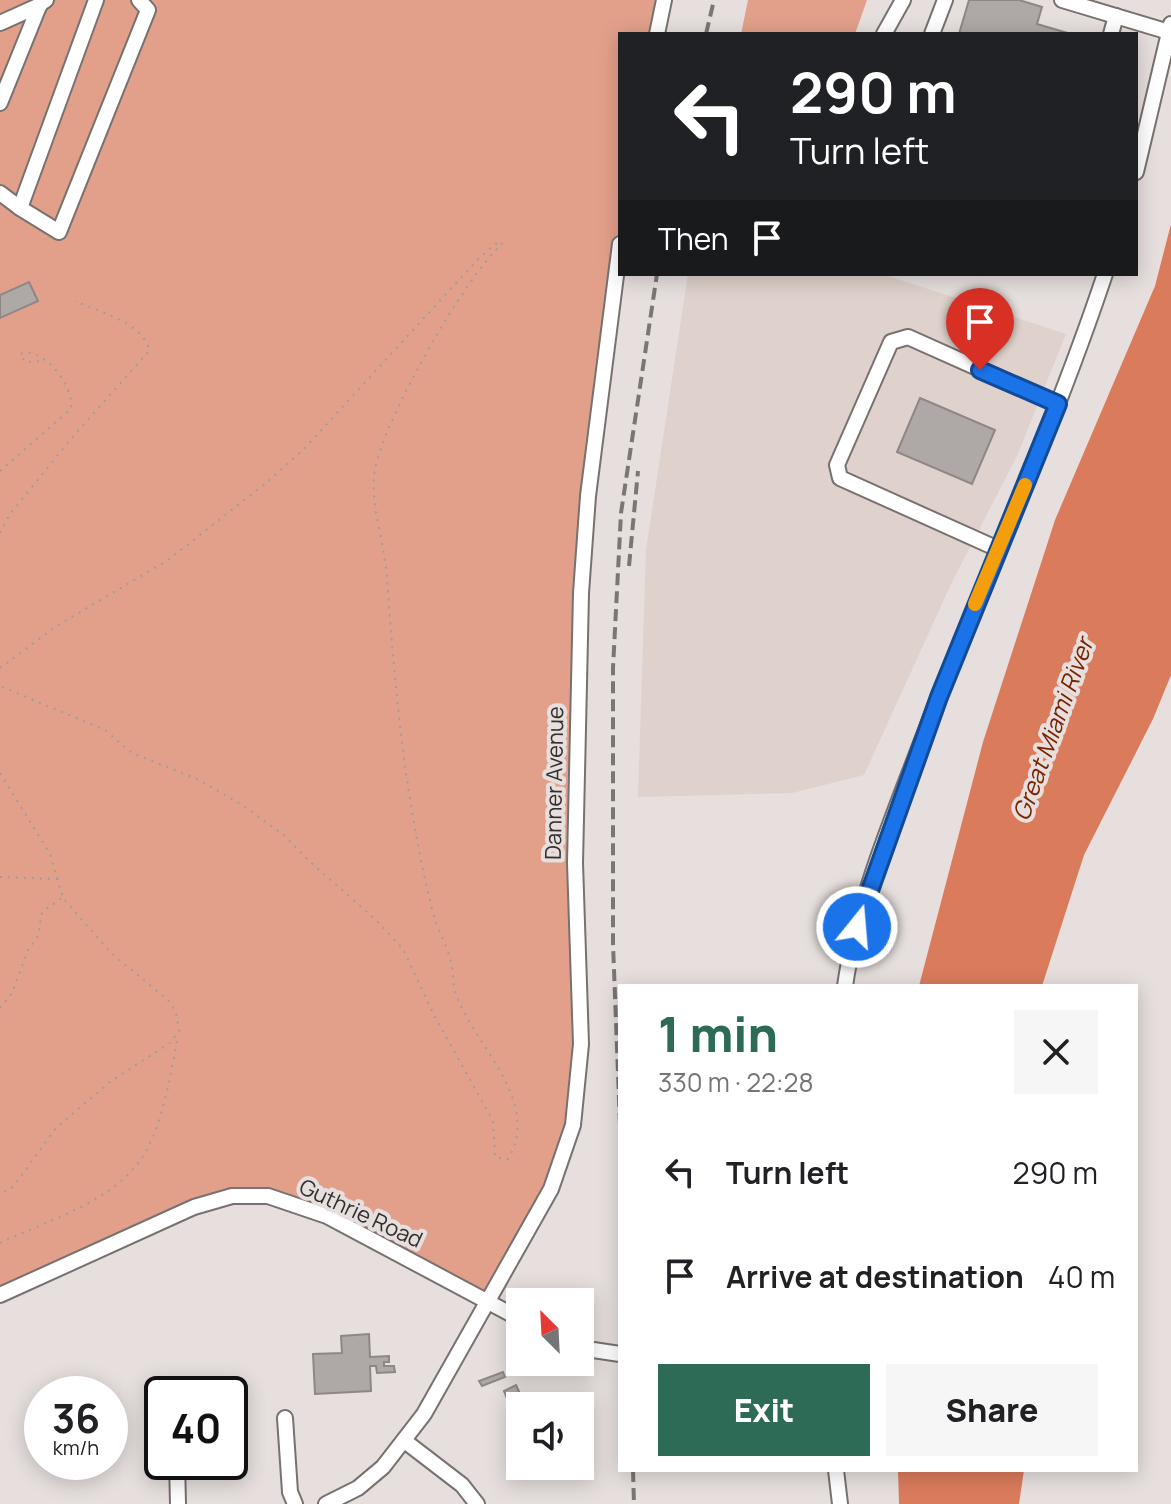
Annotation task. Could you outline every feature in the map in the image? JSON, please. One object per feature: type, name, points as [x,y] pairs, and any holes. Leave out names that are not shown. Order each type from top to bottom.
[{"type":"street","points":[[20,208],[96,0]]},
{"type":"street","points":[[0,193],[59,232],[148,10],[139,0]]},
{"type":"street","points":[[657,32],[664,0]]},
{"type":"street","points":[[885,32],[903,0]]},
{"type":"street","points":[[933,32],[945,0]]},
{"type":"street","points":[[1062,0],[1170,28],[1138,164]]},
{"type":"street","points":[[0,23],[43,3]]},
{"type":"street","points":[[0,103],[43,3]]},
{"type":"street","points":[[1112,32],[1116,16]]},
{"type":"street","name":"Danner Avenue","points":[[333,1503],[369,1480],[406,1442],[560,1169],[573,1125],[579,1085],[575,768],[581,593],[588,496],[618,260]]},
{"type":"street","points":[[845,984],[857,927],[899,801],[1058,404],[1104,276]]},
{"type":"street","points":[[998,549],[840,478],[837,465],[891,342],[908,337],[1058,404]]},
{"type":"street","name":"Guthrie Road","points":[[0,1295],[194,1207],[245,1195],[268,1196],[327,1216],[506,1312]]},
{"type":"street","points":[[594,1350],[618,1354]]},
{"type":"street","points":[[285,1418],[290,1492],[295,1504]]},
{"type":"street","points":[[406,1442],[462,1485],[477,1504]]},
{"type":"street","points":[[836,1472],[840,1504]]},
{"type":"street","points":[[177,1480],[178,1504]]},
{"type":"path","points":[[0,668],[55,627],[168,560],[266,483],[303,450],[370,374],[499,241],[502,244],[473,276],[393,416],[375,480],[387,574],[394,694],[415,833],[434,917],[450,958],[458,999],[513,1100],[516,1128],[508,1159],[495,1157],[493,1121],[435,1017],[403,949],[375,919],[285,836],[244,806],[195,778],[132,753],[112,733],[0,686]]},
{"type":"path","points":[[0,533],[10,514],[70,440],[149,351],[147,342],[134,329],[75,301]]},
{"type":"path","points":[[0,471],[71,409],[72,401],[62,380],[45,361],[32,352],[20,354],[25,362],[45,361]]},
{"type":"path","points":[[0,773],[50,854],[63,898],[111,953],[168,1000],[176,1012],[179,1031],[152,1138],[132,1171],[95,1198],[0,1243]]},
{"type":"path","points":[[0,877],[51,876],[59,880]]},
{"type":"path","points":[[0,1008],[12,993],[28,950],[38,936],[42,912],[63,898]]},
{"type":"path","points":[[0,1194],[13,1187],[56,1128],[111,1081],[170,1043],[179,1031]]},
{"type":"shaded area","points":[[0,0],[664,0],[657,32],[618,32],[618,262],[581,593],[581,1044],[565,1156],[485,1301],[308,1208],[232,1196],[0,1295]]},
{"type":"shaded area","points":[[748,0],[867,0],[856,32],[741,32]]},
{"type":"shaded area","points":[[688,276],[888,276],[1066,334],[1017,456],[952,582],[864,775],[792,793],[638,797],[646,550]]},
{"type":"water","name":"Great Miami River","points":[[1171,224],[1171,675],[1153,719],[1084,855],[1043,984],[920,984],[983,742],[1055,520],[1155,286]]},
{"type":"water","points":[[898,1472],[1024,1472],[1019,1504],[899,1504]]},
{"type":"building","points":[[969,0],[1019,0],[1042,7],[1037,24],[1064,32],[960,32]]},
{"type":"building","points":[[29,282],[38,301],[0,318],[0,295]]},
{"type":"building","points":[[920,398],[995,430],[972,484],[897,452]]},
{"type":"building","points":[[369,1334],[370,1357],[389,1356],[389,1362],[384,1362],[384,1366],[394,1366],[395,1372],[377,1373],[376,1366],[370,1366],[371,1391],[315,1394],[313,1354],[342,1353],[341,1336]]},
{"type":"building","points":[[503,1372],[505,1377],[482,1386],[479,1381]]},
{"type":"building","points":[[516,1385],[519,1392],[506,1392],[506,1396],[504,1391]]},
{"type":"railway","points":[[706,32],[714,0]]},
{"type":"railway","points":[[618,1073],[613,944],[613,668],[621,513],[657,276]]},
{"type":"railway","points":[[629,566],[638,471]]},
{"type":"railway","points":[[633,1472],[634,1504]]},
{"type":"slow traffic","points":[[975,604],[1025,485]]},
{"type":"route","points":[[857,927],[899,801],[1058,404],[980,370]]}]
